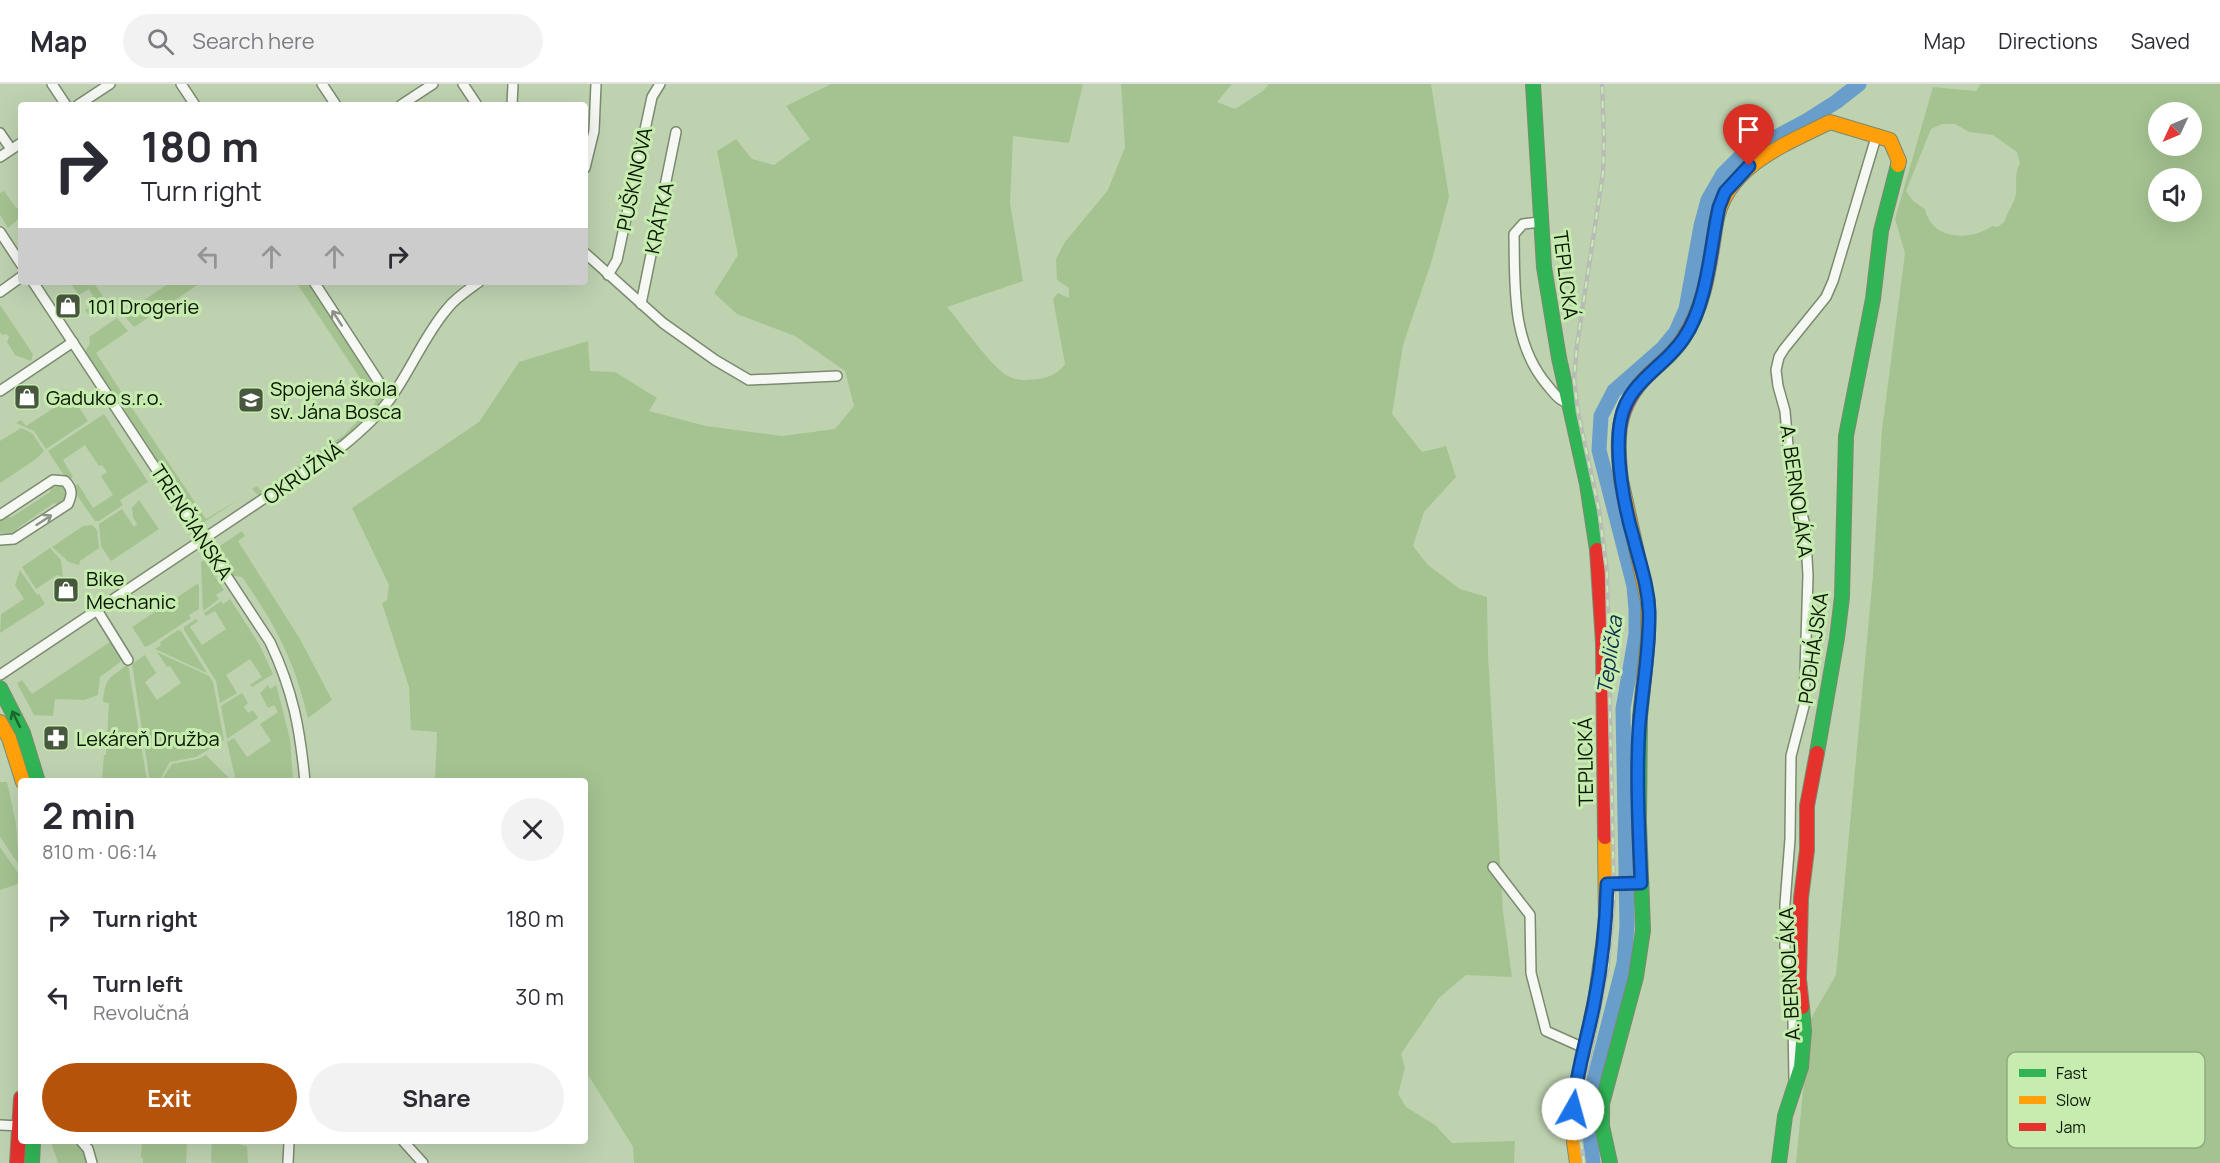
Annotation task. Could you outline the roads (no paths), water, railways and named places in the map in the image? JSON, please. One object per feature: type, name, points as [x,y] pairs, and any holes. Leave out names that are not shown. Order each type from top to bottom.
[{"type":"street","points":[[52,84],[64,102]]},
{"type":"street","points":[[83,102],[110,84]]},
{"type":"street","points":[[181,84],[193,102]]},
{"type":"street","points":[[322,84],[334,102]]},
{"type":"street","points":[[406,102],[433,84]]},
{"type":"street","points":[[463,84],[475,102]]},
{"type":"street","points":[[512,102],[513,84]]},
{"type":"street","points":[[588,155],[594,130],[596,84]]},
{"type":"street","name":"PUŠKINOVA","points":[[608,275],[616,260],[652,97],[660,84]]},
{"type":"street","name":"TEPLICKÁ","points":[[1533,84],[1540,222],[1554,333],[1587,484],[1599,561],[1603,643],[1612,883],[1602,962],[1574,1093],[1573,1137],[1577,1163]]},
{"type":"street","points":[[1610,1163],[1605,1142],[1602,1106],[1638,973],[1644,901],[1638,883],[1638,755],[1649,612],[1647,586],[1633,537],[1622,482],[1620,430],[1624,407],[1631,392],[1685,337],[1696,315],[1719,207],[1725,192],[1740,173],[1761,159],[1830,122],[1877,134]]},
{"type":"street","name":"KRÁTKA","points":[[641,304],[676,132]]},
{"type":"street","points":[[0,133],[11,149]]},
{"type":"street","name":"PODHÁJSKA","points":[[1779,1163],[1785,1116],[1801,1067],[1804,1031],[1799,968],[1801,898],[1807,850],[1807,807],[1837,638],[1842,597],[1846,436],[1873,299],[1881,231],[1899,161],[1890,140],[1877,134]]},
{"type":"street","name":"A. BERNOLÁKA","points":[[1795,1087],[1793,1022],[1785,946],[1785,904],[1790,839],[1791,756],[1804,706],[1808,575],[1805,525],[1790,470],[1785,411],[1776,369],[1779,357],[1826,297],[1833,281],[1877,134]]},
{"type":"street","points":[[0,157],[18,145]]},
{"type":"street","name":"TEPLICKÁ","points":[[1540,222],[1523,224],[1514,234],[1515,311],[1531,362],[1562,402],[1569,403]]},
{"type":"street","points":[[0,232],[18,259]]},
{"type":"street","points":[[588,256],[641,304],[714,360],[749,380],[837,376]]},
{"type":"street","points":[[0,291],[18,280]]},
{"type":"street","name":"TRENČIANSKA","points":[[35,285],[204,538],[270,642],[284,672],[294,703],[301,738],[305,778]]},
{"type":"street","points":[[316,285],[390,399]]},
{"type":"street","name":"OKRUŽNÁ","points":[[0,675],[345,445],[377,416],[390,399],[411,369],[428,335],[447,308],[475,285]]},
{"type":"street","points":[[0,391],[73,342]]},
{"type":"street","points":[[0,515],[53,480],[65,481],[71,490],[72,496],[68,504],[14,539],[0,540]]},
{"type":"street","points":[[97,610],[128,660]]},
{"type":"street","points":[[0,688],[24,733],[37,778]]},
{"type":"street","points":[[0,722],[9,738],[22,778]]},
{"type":"street","points":[[1493,867],[1530,915],[1531,973],[1546,1031],[1584,1048]]},
{"type":"street","points":[[1612,883],[1638,883]]},
{"type":"street","points":[[0,1125],[18,1126]]},
{"type":"street","points":[[17,1163],[19,1144]]},
{"type":"street","points":[[32,1163],[33,1144]]},
{"type":"street","points":[[84,1144],[88,1149],[92,1163]]},
{"type":"street","points":[[288,1163],[289,1144]]},
{"type":"street","points":[[406,1144],[423,1163]]},
{"type":"waterway","name":"Teplička","points":[[1593,1163],[1587,1108],[1624,963],[1627,926],[1623,709],[1636,634],[1634,586],[1599,450],[1601,416],[1614,391],[1662,349],[1676,332],[1686,309],[1708,200],[1723,174],[1741,156],[1806,121],[1859,84]]},
{"type":"railway","points":[[1584,1163],[1579,1129],[1580,1101],[1608,965],[1614,898],[1607,572],[1599,510],[1578,412],[1574,379],[1603,173],[1602,84]]},
{"type":"place","name":"101 Drogerie","points":[[68,306]]},
{"type":"place","name":"Gaduko s.r.o.","points":[[27,397]]},
{"type":"place","name":"Spojená škola sv. Jána Bosca","points":[[251,400]]},
{"type":"place","name":"Bike Mechanic","points":[[66,590]]},
{"type":"place","name":"Lekáreň Družba","points":[[56,738]]}]
